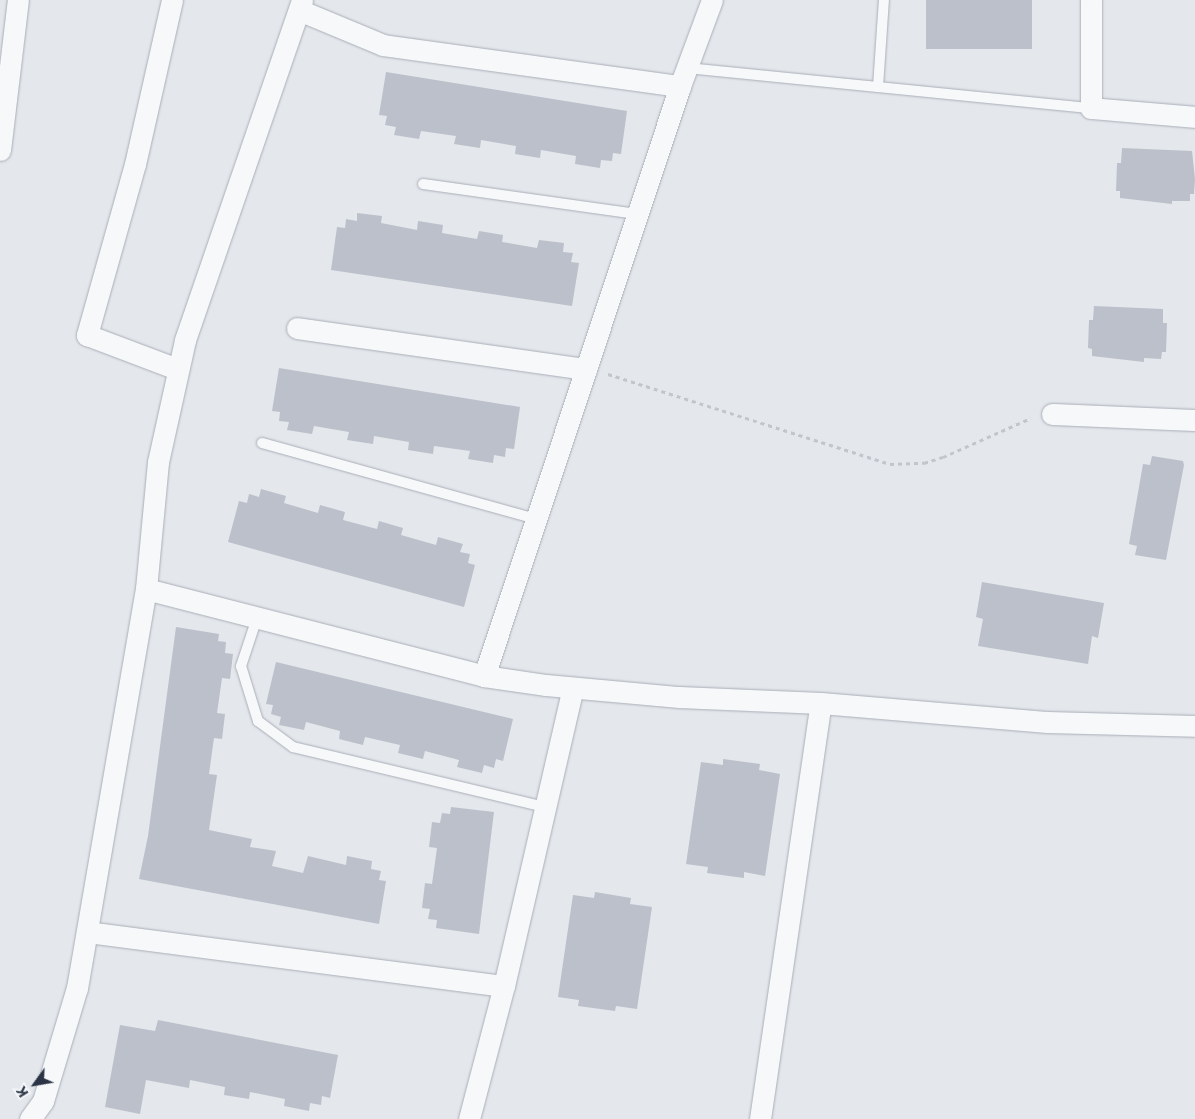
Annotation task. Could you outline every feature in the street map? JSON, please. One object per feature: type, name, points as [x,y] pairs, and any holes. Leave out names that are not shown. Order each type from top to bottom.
[{"type":"street","points":[[0,150],[7,50],[18,0]]},
{"type":"street","points":[[172,0],[135,164],[87,335],[178,368]]},
{"type":"street","points":[[484,676],[683,77],[712,0]]},
{"type":"street","points":[[1091,0],[1092,108],[1195,117]]},
{"type":"street","points":[[30,1119],[44,1101],[77,988],[146,589],[158,462],[178,368],[203,281],[300,5],[383,45],[683,77]]},
{"type":"street","points":[[297,328],[586,369]]},
{"type":"street","points":[[1052,414],[1195,420]]},
{"type":"street","points":[[146,589],[484,676],[573,688],[679,697],[821,703],[1047,722],[1195,726]]},
{"type":"street","points":[[468,1119],[504,986],[573,688]]},
{"type":"street","points":[[760,1119],[821,703]]},
{"type":"street","points":[[87,932],[504,986]]},
{"type":"lane","points":[[878,87],[884,0]]},
{"type":"lane","points":[[683,77],[878,87],[1092,108]]},
{"type":"lane","points":[[423,184],[637,214]]},
{"type":"lane","points":[[262,444],[536,519]]},
{"type":"lane","points":[[257,618],[240,666],[258,721],[293,747],[536,805]]},
{"type":"path","points":[[586,369],[619,376],[890,464],[924,462],[943,457],[1012,425],[1052,414]]},
{"type":"building","points":[[926,0],[1032,0],[1032,49],[926,49]]},
{"type":"building","points":[[386,72],[627,111],[621,154],[613,153],[612,161],[601,160],[600,168],[575,164],[576,156],[541,150],[540,158],[515,154],[516,146],[481,140],[480,148],[454,144],[456,136],[421,131],[419,139],[394,135],[396,127],[385,125],[387,116],[379,115]]},
{"type":"building","points":[[1122,148],[1192,151],[1195,179],[1194,194],[1190,194],[1190,201],[1172,201],[1172,204],[1120,198],[1120,191],[1116,191],[1117,163],[1121,163]]},
{"type":"building","points":[[357,213],[382,216],[381,223],[417,230],[418,221],[443,225],[442,233],[477,239],[479,231],[503,235],[502,242],[537,248],[539,240],[564,243],[563,252],[573,253],[571,262],[579,263],[572,306],[331,270],[337,227],[345,228],[346,219],[357,221]]},
{"type":"building","points":[[1094,306],[1163,309],[1163,323],[1167,323],[1166,352],[1162,352],[1161,359],[1144,358],[1144,362],[1092,356],[1092,349],[1088,348],[1089,320],[1093,320]]},
{"type":"building","points":[[279,368],[520,407],[514,449],[506,448],[505,457],[494,455],[493,463],[468,459],[470,451],[434,446],[433,454],[408,450],[409,442],[374,436],[373,444],[347,440],[349,432],[314,426],[312,434],[287,430],[289,422],[279,421],[280,412],[272,411]]},
{"type":"building","points":[[1152,456],[1183,461],[1184,465],[1166,560],[1135,555],[1137,546],[1129,544],[1143,464],[1150,465]]},
{"type":"building","points":[[261,489],[286,496],[284,503],[318,513],[320,505],[345,512],[343,520],[377,529],[379,521],[403,528],[401,535],[436,545],[438,537],[463,544],[460,552],[470,554],[468,563],[475,565],[464,607],[228,542],[239,501],[247,503],[249,494],[259,497]]},
{"type":"building","points":[[982,582],[1104,603],[1098,638],[1092,636],[1088,664],[978,646],[983,619],[976,617]]},
{"type":"building","points":[[176,627],[219,634],[218,641],[226,642],[225,653],[233,654],[230,679],[222,678],[217,713],[225,714],[222,739],[214,738],[209,774],[217,775],[209,830],[252,839],[250,847],[276,851],[272,866],[303,873],[308,856],[346,865],[347,856],[372,861],[371,869],[381,871],[379,880],[386,881],[379,924],[139,879],[148,836]]},
{"type":"building","points":[[276,662],[513,719],[503,761],[496,759],[494,768],[484,765],[482,773],[457,767],[459,760],[425,751],[423,759],[398,753],[400,745],[365,737],[363,745],[339,739],[340,731],[306,722],[304,730],[279,725],[281,717],[271,714],[273,705],[266,704]]},
{"type":"building","points":[[723,759],[760,764],[759,770],[780,774],[765,876],[744,872],[744,878],[707,873],[708,867],[686,864],[701,762],[723,765]]},
{"type":"building","points":[[451,807],[494,812],[479,934],[436,928],[437,920],[428,919],[430,909],[422,908],[425,883],[432,884],[437,848],[429,847],[432,822],[440,823],[442,813],[450,814]]},
{"type":"building","points":[[595,892],[631,898],[630,904],[652,907],[637,1009],[616,1006],[615,1011],[578,1006],[579,1000],[558,997],[573,895],[594,898]]},
{"type":"building","points":[[158,1020],[338,1055],[330,1098],[322,1096],[321,1105],[310,1103],[309,1111],[284,1106],[285,1099],[250,1092],[249,1099],[224,1095],[225,1087],[190,1080],[189,1088],[146,1080],[140,1114],[105,1107],[120,1025],[155,1031]]}]
